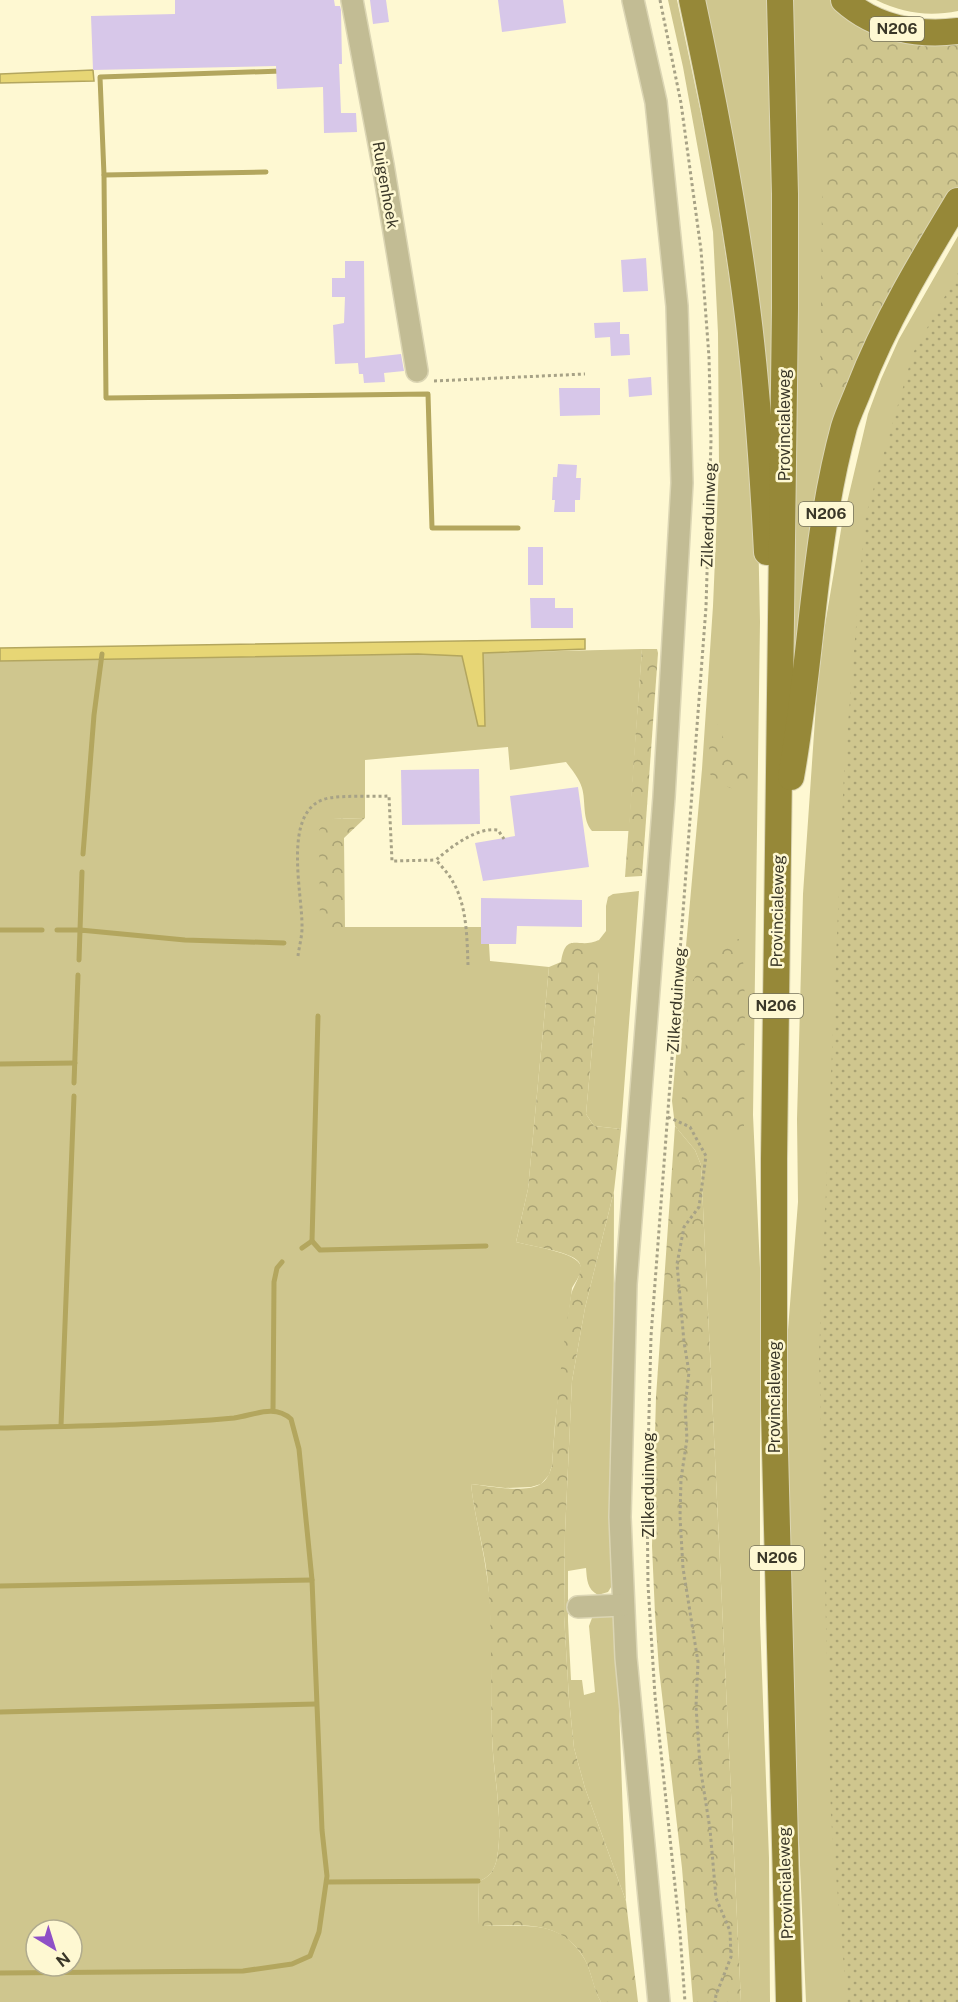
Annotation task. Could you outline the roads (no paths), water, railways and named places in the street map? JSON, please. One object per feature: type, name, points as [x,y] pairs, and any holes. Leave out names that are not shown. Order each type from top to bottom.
[{"type":"main road","name":"N206","points":[[692,0],[726,169],[739,251],[759,424],[768,567],[781,647]]},
{"type":"main road","name":"Provincialeweg","points":[[780,0],[785,296],[774,1135],[774,1410],[789,2002]]},
{"type":"main road","name":"N206","points":[[844,0],[875,21],[899,30],[923,33],[958,31]]},
{"type":"main road","name":"N206","points":[[777,854],[798,740],[819,556],[830,486],[845,425],[870,361],[901,296],[958,201]]},
{"type":"street","name":"Ruigenhoek","points":[[352,0],[424,376]]},
{"type":"street","name":"Zilkerduinweg","points":[[633,0],[656,102],[675,283],[682,483],[664,797],[626,1284],[620,1516],[623,1605],[658,2002]]},
{"type":"street","points":[[578,1607],[623,1605]]},
{"type":"waterway","points":[[282,71],[100,77],[104,175],[106,398],[428,394],[432,528],[518,528]]},
{"type":"waterway","points":[[104,175],[266,172]]},
{"type":"waterway","points":[[83,854],[94,715],[102,654]]},
{"type":"waterway","points":[[57,930],[80,930],[82,872]]},
{"type":"waterway","points":[[0,930],[42,930]]},
{"type":"waterway","points":[[79,960],[80,930],[185,940],[284,943]]},
{"type":"waterway","points":[[74,1083],[78,975]]},
{"type":"waterway","points":[[318,1016],[312,1241],[320,1250],[486,1246]]},
{"type":"waterway","points":[[0,1064],[75,1063]]},
{"type":"waterway","points":[[61,1426],[74,1096]]},
{"type":"waterway","points":[[302,1248],[312,1241]]},
{"type":"waterway","points":[[273,1411],[274,1282],[277,1268],[282,1262]]},
{"type":"waterway","points":[[0,1428],[176,1422],[234,1418],[271,1411],[291,1419],[299,1449],[312,1580],[322,1830],[327,1876],[319,1932],[310,1956],[292,1964],[243,1971],[0,1973]]},
{"type":"waterway","points":[[0,1586],[312,1580]]},
{"type":"waterway","points":[[0,1712],[316,1704]]},
{"type":"waterway","points":[[327,1882],[478,1881]]}]
